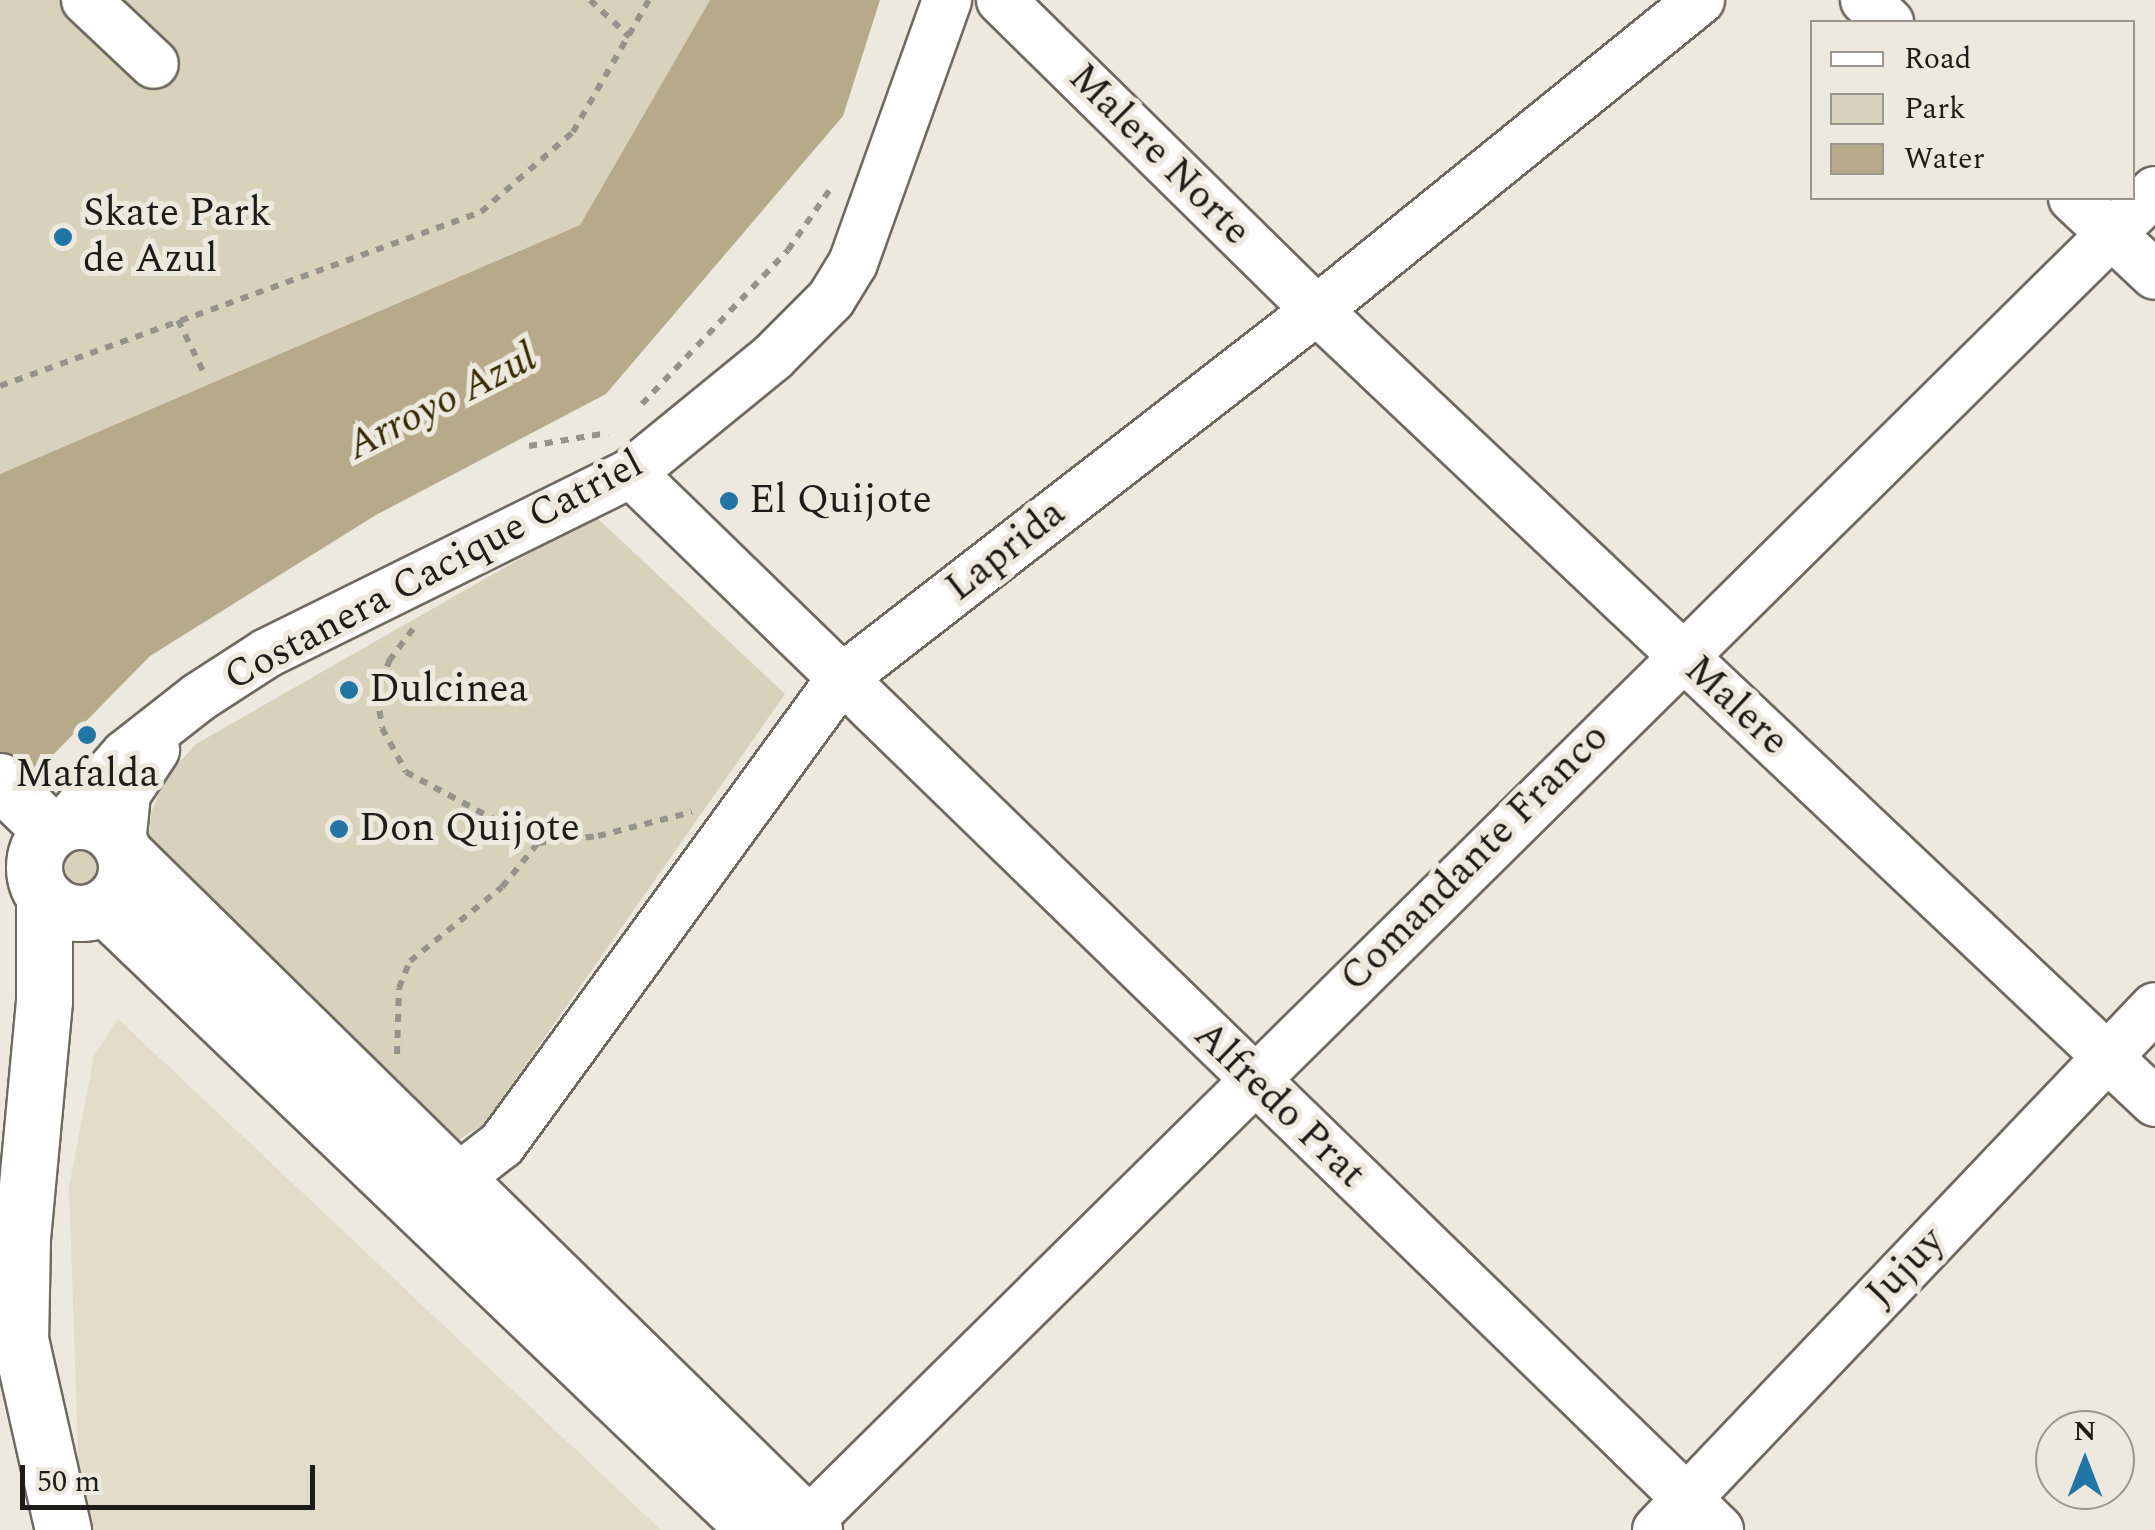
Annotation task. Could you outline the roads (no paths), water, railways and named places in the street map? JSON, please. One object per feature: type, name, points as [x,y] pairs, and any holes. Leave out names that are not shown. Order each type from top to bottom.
[{"type":"main road","points":[[63,1530],[20,1339],[22,1238],[44,1001],[44,898],[33,862],[35,810],[93,822],[122,849],[405,1134],[441,1198]]},
{"type":"main road","points":[[44,898],[75,914],[105,907],[125,881],[122,849]]},
{"type":"main road","points":[[105,907],[441,1198],[794,1528]]},
{"type":"street","points":[[86,0],[154,64]]},
{"type":"street","name":"Costanera Cacique Catriel","points":[[35,810],[126,755],[199,697],[268,654],[631,473],[772,357],[831,298],[874,217],[947,0]]},
{"type":"street","name":"Malere Norte","points":[[1002,0],[1317,310]]},
{"type":"street","name":"Laprida","points":[[441,1198],[502,1144],[840,680],[1317,310],[1700,0]]},
{"type":"street","points":[[1865,0],[1887,20]]},
{"type":"street","name":"Comandante Franco","points":[[794,1528],[2155,190]]},
{"type":"street","points":[[2075,200],[2155,275]]},
{"type":"street","name":"Malere","points":[[1317,310],[2155,1102]]},
{"type":"street","name":"Alfredo Prat","points":[[631,473],[1252,1078],[1687,1520]]},
{"type":"street","name":"Costanera Cacique Catriel","points":[[122,849],[126,794],[199,697]]},
{"type":"street","name":"Jujuy","points":[[1687,1520],[2106,1056],[2155,1007]]},
{"type":"water","name":"Arroyo Azul","points":[[710,0],[880,0],[843,116],[606,394],[376,515],[150,656],[0,809],[0,474],[580,225]]},
{"type":"place","name":"Skate Park de Azul","points":[[63,237]]},
{"type":"place","name":"El Quijote","points":[[729,501]]},
{"type":"place","name":"Dulcinea","points":[[349,690]]},
{"type":"place","name":"Mafalda","points":[[87,735]]},
{"type":"place","name":"Don Quijote","points":[[339,829]]}]
